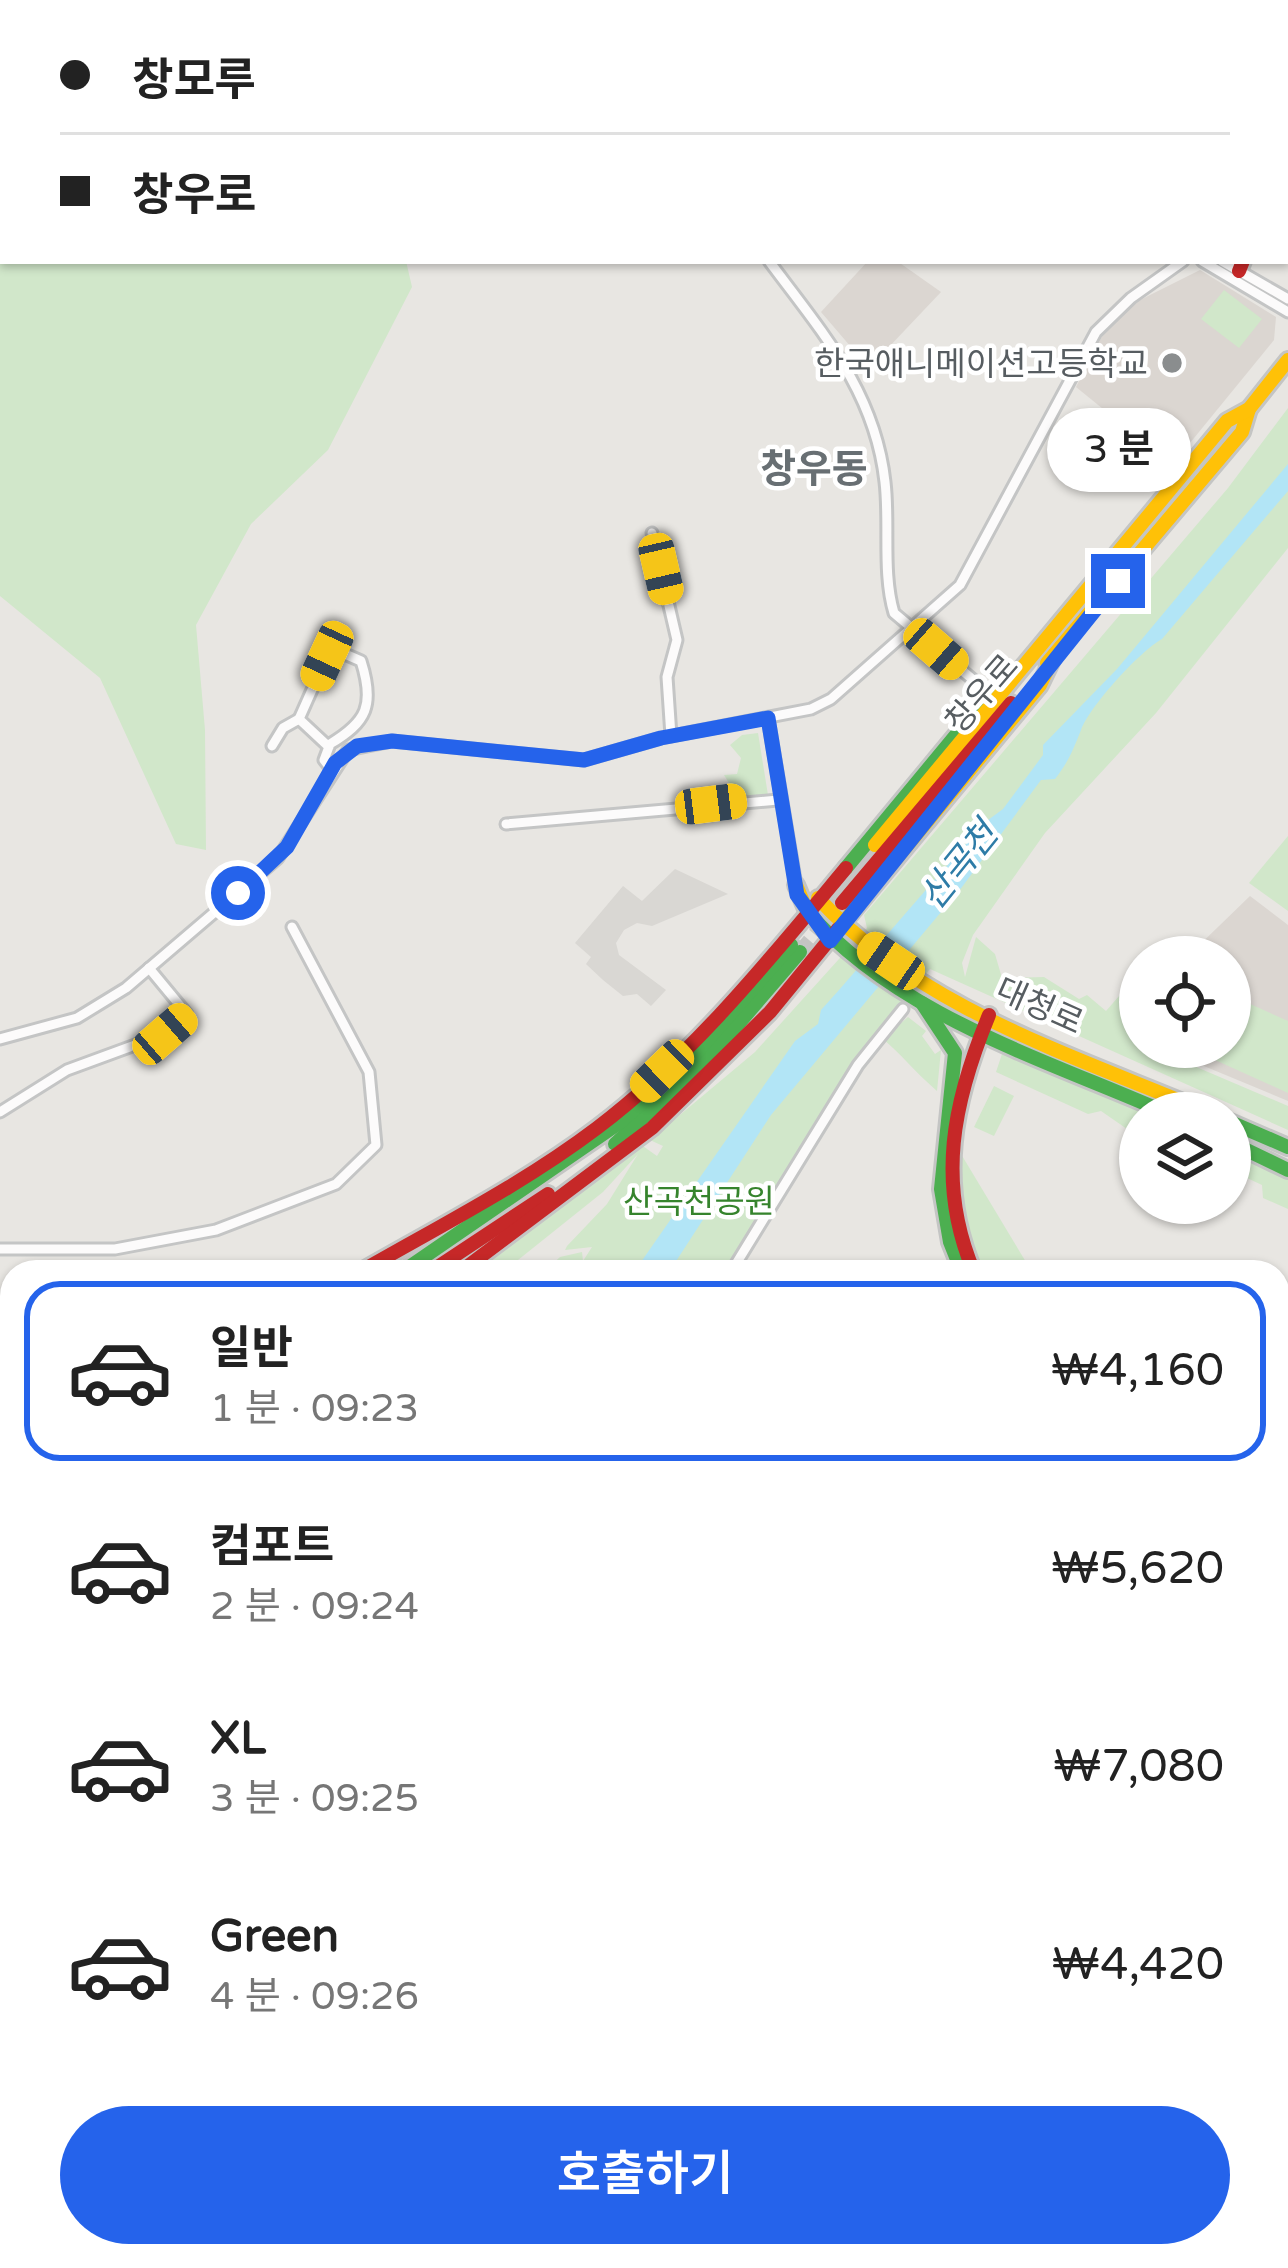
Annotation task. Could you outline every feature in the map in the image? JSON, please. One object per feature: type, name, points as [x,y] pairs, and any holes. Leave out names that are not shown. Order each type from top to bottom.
[{"type":"main road","name":"창우로","points":[[825,902],[997,703],[1016,671],[1227,422],[1249,409],[1288,360]]},
{"type":"main road","name":"창우로","points":[[825,902],[1054,656],[1242,432],[1249,409]]},
{"type":"main road","points":[[476,1260],[652,1128],[770,1012],[1040,685],[1054,656]]},
{"type":"main road","points":[[380,1260],[565,1151],[629,1102],[825,902],[990,694],[1016,671]]},
{"type":"main road","points":[[796,885],[808,887],[825,902]]},
{"type":"main road","name":"대청로","points":[[825,902],[841,926],[859,940],[986,1022],[1125,1092]]},
{"type":"main road","name":"대청로","points":[[825,902],[830,941],[902,1000],[986,1022],[1158,1092]]},
{"type":"main road","points":[[420,1260],[619,1124],[687,1064],[795,948],[716,1050],[633,1129],[557,1188],[448,1260]]},
{"type":"main road","points":[[922,1003],[947,1033],[955,1053],[939,1179],[945,1227],[957,1260]]},
{"type":"main road","points":[[969,1260],[958,1234],[948,1178],[962,1084],[986,1022]]},
{"type":"main road","points":[[1251,1131],[1288,1147]]},
{"type":"main road","points":[[1251,1152],[1288,1170]]},
{"type":"street","points":[[771,264],[845,364],[875,426],[889,514],[892,606],[990,694]]},
{"type":"street","points":[[0,1039],[88,1013],[149,968],[278,858],[348,750],[373,743],[584,760],[831,699],[913,628],[970,568],[1096,332],[1179,264]]},
{"type":"street","points":[[1207,264],[1288,312]]},
{"type":"street","points":[[1241,266],[1288,299]]},
{"type":"street","points":[[652,533],[677,640],[668,677],[670,736]]},
{"type":"street","points":[[272,746],[283,728],[299,719],[330,652],[362,662],[369,698],[356,730],[328,747],[324,760],[332,769]]},
{"type":"street","points":[[768,718],[778,800],[796,885]]},
{"type":"street","points":[[299,719],[328,747]]},
{"type":"street","points":[[506,824],[778,800]]},
{"type":"street","points":[[0,1250],[141,1246],[216,1231],[336,1184],[376,1145],[369,1072],[292,927]]},
{"type":"street","points":[[0,1112],[68,1070],[165,1034],[187,1014],[149,968]]},
{"type":"street","points":[[738,1260],[902,1000]]},
{"type":"shaded area","points":[[865,264],[901,264],[941,292],[869,368],[821,312]]},
{"type":"shaded area","name":"한국애니메이션고등학교","points":[[1200,270],[1276,317],[1274,340],[1172,465],[1076,387],[1114,313]]},
{"type":"shaded area","points":[[675,869],[728,894],[652,926],[637,923],[624,930],[616,943],[619,955],[666,990],[651,1006],[637,994],[623,996],[603,980],[586,964],[591,957],[575,943],[623,886],[642,901]]},
{"type":"shaded area","points":[[1250,896],[1288,925],[1288,1101],[1209,1068],[1251,1068],[1251,936],[1209,936]]},
{"type":"green space","points":[[0,264],[407,264],[412,287],[328,450],[251,524],[196,625],[205,730],[206,850],[176,844],[100,678],[0,596]]},
{"type":"green space","points":[[1224,290],[1262,319],[1239,348],[1201,319]]},
{"type":"green space","name":"산곡천공원","points":[[1288,408],[1288,548],[1156,713],[1045,833],[973,935],[962,963],[965,977],[976,937],[995,954],[1002,978],[1044,977],[1079,999],[1087,995],[1106,1011],[1119,996],[1119,1054],[930,969],[877,1032],[733,1260],[584,1260],[592,1247],[565,1250],[607,1204],[638,1154],[603,1192],[518,1260],[486,1260],[640,1144],[657,1156],[663,1146],[650,1140],[755,1052],[867,928],[864,915],[1228,488]]},
{"type":"green space","points":[[758,733],[768,795],[729,798],[734,791],[724,775],[737,774],[741,758],[730,745],[742,735]]},
{"type":"green space","points":[[1288,836],[1288,911],[1249,883]]},
{"type":"green space","points":[[1251,1004],[1288,1021],[1288,1093],[1233,1068],[1251,1068]]},
{"type":"green space","points":[[908,1017],[926,1031],[922,1036],[935,1054],[941,1050],[937,1091],[883,1039]]},
{"type":"green space","points":[[1002,1054],[1119,1103],[1119,1123],[1101,1111],[1088,1114],[996,1072]]},
{"type":"green space","name":"산곡천공원","points":[[1150,1068],[1199,1068],[1288,1106],[1288,1130],[1251,1113],[1251,1092],[1204,1092]]},
{"type":"green space","points":[[994,1086],[1014,1096],[994,1136],[974,1127]]},
{"type":"green space","points":[[961,1154],[1025,1260],[972,1260],[958,1215]]},
{"type":"green space","points":[[1251,1162],[1288,1179],[1288,1209],[1263,1198],[1262,1185],[1251,1180]]},
{"type":"green space","name":"산곡천공원","points":[[582,1252],[583,1260],[557,1260]]},
{"type":"water","name":"산곡천","points":[[1288,464],[1288,491],[1162,639],[1105,694],[1055,779],[1041,780],[962,887],[771,1115],[677,1260],[642,1260],[795,1041],[818,1024],[821,1010],[984,823],[1003,809],[1043,755],[1043,745],[1117,669]]},
{"type":"tunnel","points":[[800,952],[841,904]]},
{"type":"traffic: fast","points":[[846,868],[990,694],[1016,671]]},
{"type":"traffic: fast","points":[[807,911],[843,947],[928,1006],[1119,1093]]},
{"type":"traffic: fast","points":[[419,1260],[619,1123],[687,1063],[791,945]]},
{"type":"traffic: fast","points":[[615,1144],[716,1050],[800,952]]},
{"type":"traffic: fast","points":[[922,1003],[955,1053],[941,1189],[957,1260]]},
{"type":"traffic: fast","points":[[1251,1131],[1288,1147]]},
{"type":"traffic: fast","points":[[1251,1152],[1288,1170]]},
{"type":"traffic: slow","points":[[875,845],[1227,421],[1249,409],[1288,360]]},
{"type":"traffic: slow","points":[[1047,663],[1242,432],[1249,409]]},
{"type":"traffic: slow","points":[[838,929],[1040,685],[1054,656]]},
{"type":"traffic: slow","points":[[796,885],[807,911]]},
{"type":"traffic: slow","points":[[818,898],[858,936],[951,999],[1053,1049],[1158,1092]]},
{"type":"traffic: jam","points":[[1239,271],[1242,264]]},
{"type":"traffic: jam","points":[[842,903],[1011,703]]},
{"type":"traffic: jam","points":[[381,1260],[540,1168],[632,1100],[729,1005],[846,868]]},
{"type":"traffic: jam","points":[[476,1260],[652,1128],[770,1012],[838,929]]},
{"type":"traffic: jam","points":[[970,1260],[955,1207],[954,1143],[966,1079],[989,1015]]},
{"type":"traffic: jam","points":[[448,1260],[548,1194]]},
{"type":"place","name":"한국애니메이션고등학교","points":[[1172,363]]},
{"type":"district","name":"창우동","points":[[814,468]]},
{"type":"route","points":[[238,893],[287,847],[335,763],[357,746],[392,741],[584,760],[608,757],[661,738],[768,718],[797,895],[830,941],[1040,685],[1054,656],[1118,581]]}]
